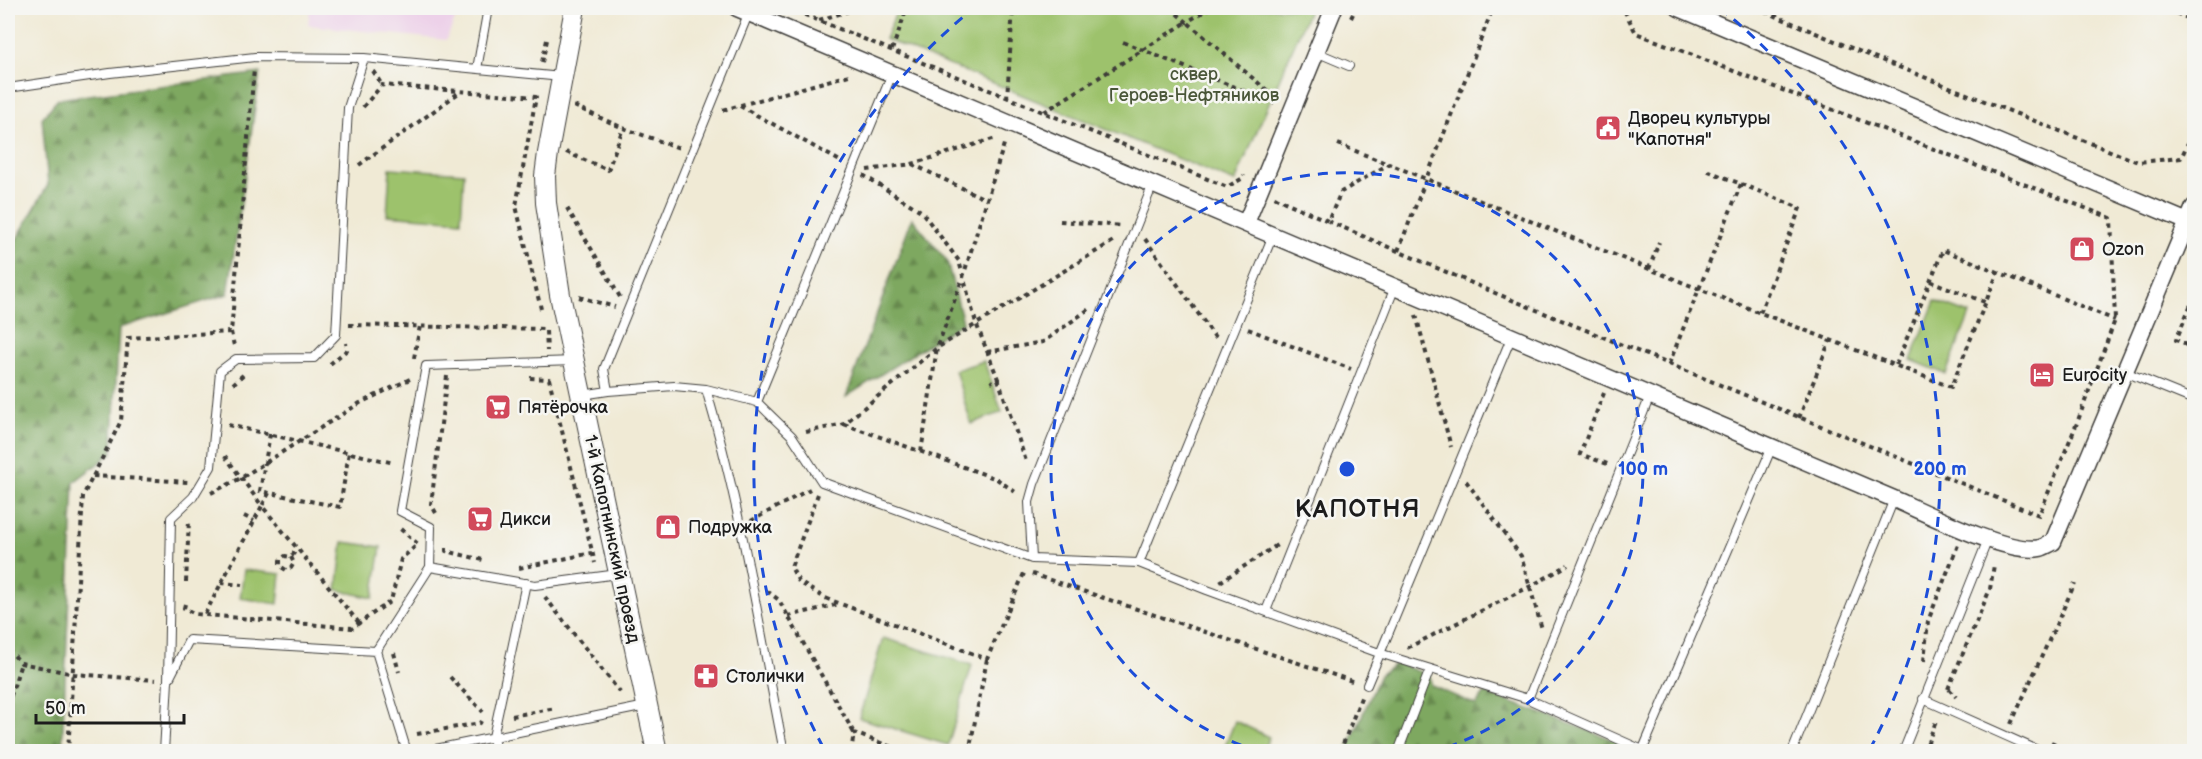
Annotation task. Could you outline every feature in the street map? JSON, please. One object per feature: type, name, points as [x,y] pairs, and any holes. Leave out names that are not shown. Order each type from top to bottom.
[{"type":"street","name":"1-й Капотнинский проезд","points":[[575,8],[545,176],[546,203],[573,361],[657,752]]},
{"type":"street","points":[[1246,224],[1334,8]]},
{"type":"street","points":[[743,10],[1511,338],[1993,540],[2026,548],[2041,548],[2053,542],[2191,215],[1679,8]]},
{"type":"lane","points":[[477,69],[489,8]]},
{"type":"lane","points":[[608,391],[604,369],[691,152],[743,10]]},
{"type":"lane","points":[[1316,52],[1349,66]]},
{"type":"lane","points":[[8,88],[110,73],[255,57],[364,58],[561,77]]},
{"type":"lane","points":[[164,752],[168,681],[171,518],[193,496],[211,467],[220,371],[236,359],[314,358],[336,334],[348,108],[364,58]]},
{"type":"lane","points":[[757,402],[892,74]]},
{"type":"lane","points":[[1032,559],[1029,502],[1034,484],[1154,184]]},
{"type":"lane","points":[[1139,563],[1273,235]]},
{"type":"lane","points":[[1266,611],[1395,287]]},
{"type":"lane","points":[[1366,685],[1511,338]]},
{"type":"lane","points":[[407,752],[376,651],[430,567],[431,527],[400,511],[426,366],[573,361]]},
{"type":"lane","points":[[2125,372],[2194,400]]},
{"type":"lane","points":[[581,395],[674,386],[706,389],[757,402],[792,435],[822,482],[1032,559],[1139,563],[1390,657],[1528,699],[1645,750],[1772,447]]},
{"type":"lane","points":[[706,389],[719,433],[784,752]]},
{"type":"lane","points":[[1528,699],[1650,396]]},
{"type":"lane","points":[[1792,752],[1894,499]]},
{"type":"lane","points":[[1903,752],[1923,699],[1993,540]]},
{"type":"lane","points":[[430,567],[535,585],[620,574]]},
{"type":"lane","points":[[496,752],[493,737],[526,583]]},
{"type":"lane","points":[[168,681],[189,640],[376,651]]},
{"type":"lane","points":[[1398,752],[1430,669]]},
{"type":"lane","points":[[1923,699],[2042,752]]},
{"type":"lane","points":[[421,752],[646,706]]},
{"type":"path","points":[[787,8],[1227,188],[1243,178],[1247,167]]},
{"type":"path","points":[[819,20],[859,8]]},
{"type":"path","points":[[892,50],[907,8]]},
{"type":"path","points":[[1007,98],[1012,8]]},
{"type":"path","points":[[1170,8],[1274,103]]},
{"type":"path","points":[[1043,113],[1210,8]]},
{"type":"path","points":[[1347,28],[1356,8]]},
{"type":"path","points":[[1398,251],[1493,8]]},
{"type":"path","points":[[1280,189],[1276,198],[1328,221],[2038,515],[2077,423],[2115,320],[2111,218],[1636,33],[1623,8]]},
{"type":"path","points":[[1757,8],[1856,50],[2138,162],[2181,158],[2194,130]]},
{"type":"path","points":[[1123,42],[1274,103]]},
{"type":"path","points":[[68,752],[83,496],[121,421],[128,338],[231,332],[255,57]]},
{"type":"path","points":[[705,115],[850,75]]},
{"type":"path","points":[[325,368],[347,350],[345,324],[546,329],[516,206],[536,97],[382,85],[357,115]]},
{"type":"path","points":[[1274,103],[1280,88]]},
{"type":"path","points":[[354,158],[354,169],[460,92]]},
{"type":"path","points":[[567,103],[623,128],[691,152]]},
{"type":"path","points":[[740,106],[854,169]]},
{"type":"path","points":[[557,148],[608,170],[623,128]]},
{"type":"path","points":[[921,452],[937,348],[963,277],[1007,134],[912,164],[858,171],[921,211],[959,261],[963,277],[976,323],[1034,484]]},
{"type":"path","points":[[1338,144],[1951,387],[1998,272]]},
{"type":"path","points":[[912,164],[987,200]]},
{"type":"path","points":[[1328,221],[1341,192],[1389,164]]},
{"type":"path","points":[[1706,170],[1800,207],[1760,313]]},
{"type":"path","points":[[1669,364],[1741,184]]},
{"type":"path","points":[[561,199],[628,311]]},
{"type":"path","points":[[1060,221],[1137,227]]},
{"type":"path","points":[[792,435],[844,424],[937,348],[1137,227]]},
{"type":"path","points":[[1137,227],[1225,352]]},
{"type":"path","points":[[1649,269],[1659,242]]},
{"type":"path","points":[[1896,365],[1943,250],[2115,320]]},
{"type":"path","points":[[1930,281],[1985,302]]},
{"type":"path","points":[[539,300],[567,294],[628,311]]},
{"type":"path","points":[[987,352],[1043,342],[1109,294]]},
{"type":"path","points":[[2194,297],[2176,340],[2194,349]]},
{"type":"path","points":[[1414,308],[1457,468],[1521,556],[1547,650]]},
{"type":"path","points":[[1237,324],[1361,372]]},
{"type":"path","points":[[414,359],[420,326]]},
{"type":"path","points":[[1799,417],[1830,340]]},
{"type":"path","points":[[408,390],[412,369]]},
{"type":"path","points":[[231,385],[246,372]]},
{"type":"path","points":[[441,521],[431,504],[447,374]]},
{"type":"path","points":[[515,568],[592,553],[549,379],[526,378]]},
{"type":"path","points":[[213,486],[208,495],[266,463],[360,403],[410,379]]},
{"type":"path","points":[[991,382],[998,379]]},
{"type":"path","points":[[1605,389],[1580,454],[1621,469]]},
{"type":"path","points":[[227,435],[228,415]]},
{"type":"path","points":[[844,424],[997,479],[1029,502]]},
{"type":"path","points":[[228,425],[394,463]]},
{"type":"path","points":[[270,434],[260,491],[340,507],[349,452]]},
{"type":"path","points":[[223,466],[226,446]]},
{"type":"path","points":[[392,474],[396,453]]},
{"type":"path","points":[[225,456],[262,506],[358,623]]},
{"type":"path","points":[[93,476],[201,483]]},
{"type":"path","points":[[750,521],[822,482]]},
{"type":"path","points":[[822,482],[791,567],[799,582],[825,598],[987,659]]},
{"type":"path","points":[[205,614],[269,492]]},
{"type":"path","points":[[244,516],[254,521]]},
{"type":"path","points":[[185,586],[189,518]]},
{"type":"path","points":[[185,597],[184,608],[195,614],[352,628],[391,601],[401,559],[418,544],[392,523]]},
{"type":"path","points":[[1207,590],[1297,532]]},
{"type":"path","points":[[1923,664],[1928,621],[1961,537]]},
{"type":"path","points":[[1924,752],[1990,589],[1993,540]]},
{"type":"path","points":[[446,543],[446,551],[492,562]]},
{"type":"path","points":[[291,557],[297,549]]},
{"type":"path","points":[[1390,657],[1531,586],[1586,555]]},
{"type":"path","points":[[969,752],[987,659],[1025,571],[1366,685],[1340,752]]},
{"type":"path","points":[[750,578],[779,600],[854,733],[851,752]]},
{"type":"path","points":[[2002,720],[2012,724],[2075,583]]},
{"type":"path","points":[[221,584],[242,585]]},
{"type":"path","points":[[540,592],[551,591]]},
{"type":"path","points":[[538,603],[540,592]]},
{"type":"path","points":[[540,592],[622,695]]},
{"type":"path","points":[[788,616],[841,604]]},
{"type":"path","points":[[8,650],[21,663],[74,674],[168,681]]},
{"type":"path","points":[[394,653],[399,673]]},
{"type":"path","points":[[8,705],[21,663]]},
{"type":"path","points":[[450,677],[483,712]]},
{"type":"path","points":[[1948,689],[1960,702]]},
{"type":"path","points":[[611,698],[628,694]]},
{"type":"path","points":[[414,725],[417,735],[480,723],[485,702]]},
{"type":"path","points":[[514,705],[512,717],[567,706]]},
{"type":"path","points":[[854,733],[905,752]]},
{"type":"shaded area","points":[[310,8],[460,8],[446,40],[308,25]]},
{"type":"green space","name":"сквер Героев-Нефтяников","points":[[898,8],[1310,8],[1235,182],[885,39]]},
{"type":"green space","points":[[260,73],[228,294],[119,328],[112,453],[74,482],[62,751],[8,752],[8,254],[48,185],[42,118],[58,99]]},
{"type":"green space","points":[[390,168],[464,173],[461,221],[387,215]]},
{"type":"green space","points":[[912,218],[947,261],[963,322],[846,397]]},
{"type":"green space","points":[[1935,301],[1970,314],[1946,374],[1911,360]]},
{"type":"green space","points":[[984,361],[1002,412],[971,424],[955,370]]},
{"type":"green space","points":[[343,542],[381,547],[373,598],[337,590]]},
{"type":"green space","points":[[244,570],[281,574],[278,604],[240,598]]},
{"type":"green space","points":[[883,638],[972,665],[948,745],[859,718]]},
{"type":"green space","points":[[1396,663],[1429,675],[1432,686],[1476,705],[1485,693],[1645,751],[1346,752],[1380,675]]},
{"type":"green space","points":[[1235,721],[1269,737],[1263,751],[1223,751]]},
{"type":"place","name":"Дворец культуры \"Капотня\"","points":[[1608,128]]},
{"type":"place","name":"Ozon","points":[[2082,249]]},
{"type":"place","name":"Eurocity","points":[[2042,375]]},
{"type":"place","name":"Пятёрочка","points":[[498,407]]},
{"type":"place","name":"Дикси","points":[[480,519]]},
{"type":"place","name":"Подружка","points":[[668,527]]},
{"type":"place","name":"Столички","points":[[706,676]]},
{"type":"district","name":"КАПОТНЯ","points":[[1358,509]]}]
